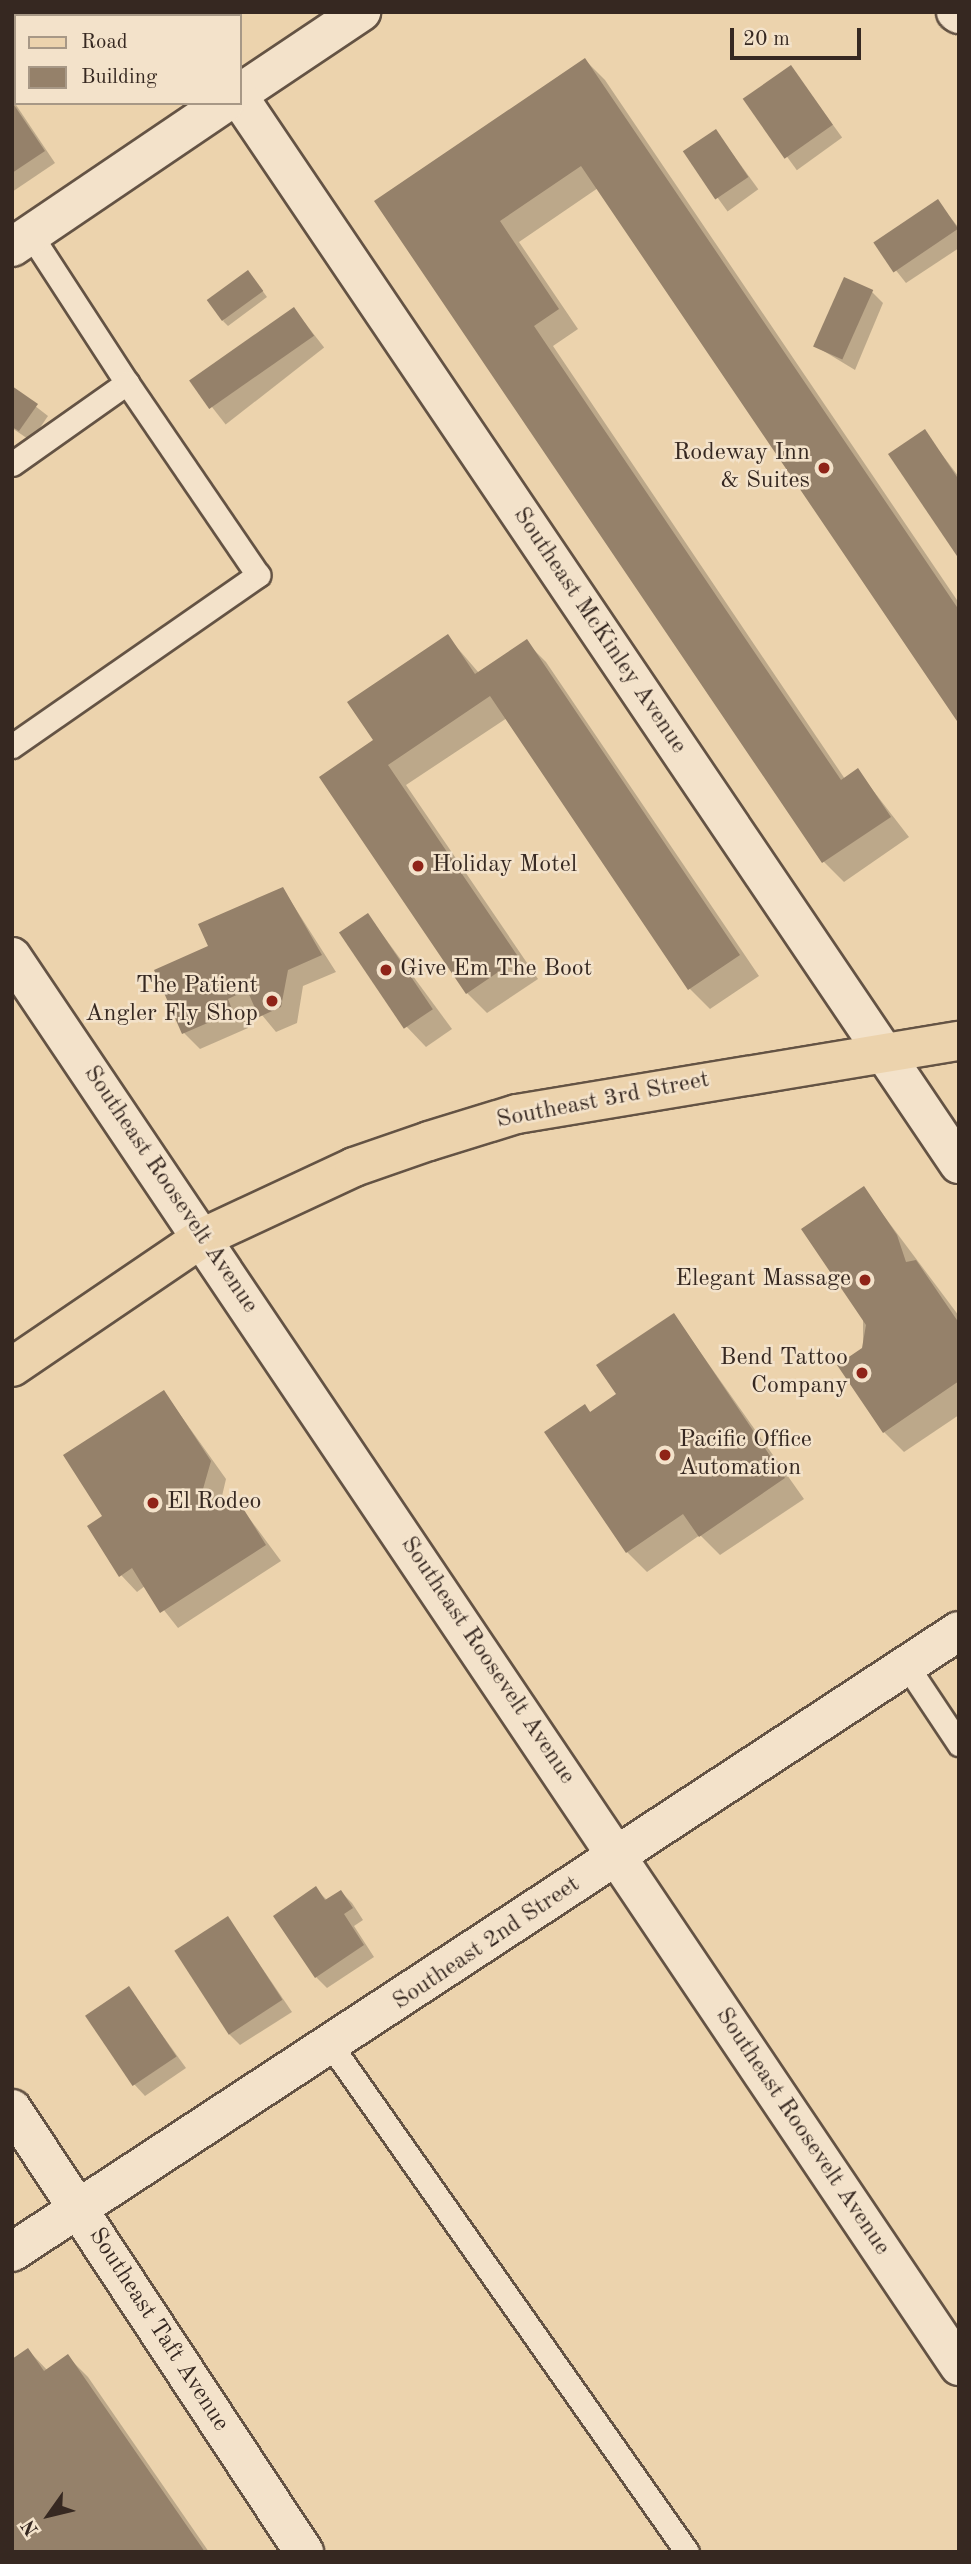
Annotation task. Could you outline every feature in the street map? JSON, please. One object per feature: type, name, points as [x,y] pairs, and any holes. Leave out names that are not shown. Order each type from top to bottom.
[{"type":"main road","name":"Southeast 3rd Street","points":[[12,1367],[202,1238],[354,1167],[517,1114],[882,1051],[959,1041]]},
{"type":"street","points":[[242,95],[361,12]]},
{"type":"street","name":"Southeast McKinley Avenue","points":[[242,99],[959,1164]]},
{"type":"street","points":[[22,241],[222,105]]},
{"type":"street","name":"Southeast Roosevelt Avenue","points":[[12,957],[959,2366]]},
{"type":"street","name":"Southeast 2nd Street","points":[[12,2252],[332,2047],[959,1631]]},
{"type":"street","name":"Southeast Taft Avenue","points":[[12,2109],[304,2552]]},
{"type":"lane","points":[[12,746],[258,575],[127,383],[22,241]]},
{"type":"lane","points":[[12,464],[127,383]]},
{"type":"lane","points":[[907,1666],[959,1744]]},
{"type":"lane","points":[[332,2047],[687,2552]]},
{"type":"building","name":"Rodeway Inn & Suites","points":[[585,58],[959,610],[959,724],[581,166],[500,221],[559,309],[534,326],[841,780],[858,768],[891,817],[822,863],[374,201]]},
{"type":"building","points":[[791,65],[833,125],[785,159],[743,99]]},
{"type":"building","points":[[12,102],[45,151],[12,173]]},
{"type":"building","points":[[716,129],[748,177],[715,199],[683,151]]},
{"type":"building","points":[[938,199],[958,229],[893,272],[873,243]]},
{"type":"building","points":[[248,270],[263,291],[222,321],[207,300]]},
{"type":"building","points":[[844,277],[873,290],[842,359],[813,346]]},
{"type":"building","points":[[294,307],[314,336],[209,409],[189,380]]},
{"type":"building","points":[[12,386],[38,404],[19,431],[12,427]]},
{"type":"building","points":[[925,429],[959,480],[959,559],[888,454]]},
{"type":"building","name":"Holiday Motel","points":[[448,634],[475,674],[527,639],[740,955],[688,990],[490,696],[388,765],[519,958],[466,994],[319,777],[373,740],[347,702]]},
{"type":"building","points":[[283,887],[322,955],[288,970],[281,1007],[259,1017],[247,990],[228,999],[233,1012],[182,1034],[154,970],[208,946],[198,924]]},
{"type":"building","name":"Give Em The Boot","points":[[368,913],[433,1009],[404,1029],[339,933]]},
{"type":"building","points":[[864,1186],[897,1235],[906,1262],[916,1260],[959,1323],[959,1381],[883,1433],[837,1365],[862,1348],[866,1325],[801,1229]]},
{"type":"building","name":"Pacific Office Automation","points":[[674,1313],[785,1478],[699,1537],[683,1514],[626,1553],[544,1432],[585,1404],[590,1412],[616,1394],[596,1365]]},
{"type":"building","name":"El Rodeo","points":[[164,1390],[211,1461],[203,1489],[215,1510],[236,1497],[266,1545],[160,1613],[132,1568],[119,1577],[87,1526],[102,1516],[63,1455]]},
{"type":"building","points":[[316,1886],[325,1900],[341,1890],[353,1908],[344,1914],[364,1945],[315,1978],[273,1916]]},
{"type":"building","points":[[228,1916],[282,2000],[229,2035],[174,1951]]},
{"type":"building","points":[[129,1986],[177,2056],[133,2086],[85,2016]]},
{"type":"building","points":[[28,2348],[44,2371],[68,2354],[205,2552],[12,2552],[12,2359]]},
{"type":"place","name":"Rodeway Inn & Suites","points":[[824,468]]},
{"type":"place","name":"Holiday Motel","points":[[418,866]]},
{"type":"place","name":"Give Em The Boot","points":[[386,970]]},
{"type":"place","name":"The Patient Angler Fly Shop","points":[[272,1001]]},
{"type":"place","name":"Elegant Massage","points":[[865,1280]]},
{"type":"place","name":"Bend Tattoo Company","points":[[862,1373]]},
{"type":"place","name":"Pacific Office Automation","points":[[665,1455]]},
{"type":"place","name":"El Rodeo","points":[[153,1503]]}]
